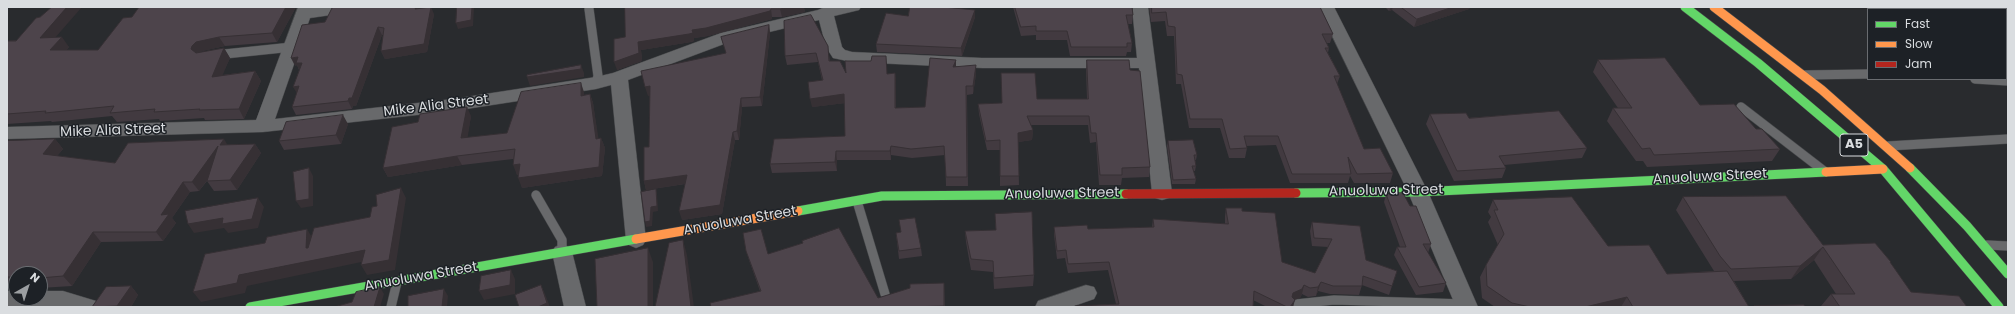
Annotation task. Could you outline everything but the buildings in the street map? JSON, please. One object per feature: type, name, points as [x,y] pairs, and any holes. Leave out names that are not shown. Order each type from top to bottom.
[{"type":"main road","name":"A5","points":[[1685,7],[1758,63],[1883,169],[1999,307]]},
{"type":"main road","name":"A5","points":[[1714,7],[1804,75],[1887,146],[1986,245],[2008,274]]},
{"type":"main road","name":"Anuoluwa Street","points":[[250,307],[882,196],[1418,192],[1883,169]]},
{"type":"street","points":[[263,126],[305,10],[352,7]]},
{"type":"street","name":"Mike Alia Street","points":[[7,133],[263,126],[453,105],[596,83],[619,77],[727,36],[825,12],[853,7]]},
{"type":"street","points":[[1140,7],[1145,64],[1162,193]]},
{"type":"street","points":[[1326,7],[1418,192],[1466,305]]},
{"type":"street","points":[[825,12],[834,47],[839,54],[852,57],[982,63],[1145,64]]},
{"type":"street","points":[[619,77],[636,240]]},
{"type":"street","points":[[562,252],[575,307]]},
{"type":"street","points":[[1046,307],[1086,293]]},
{"type":"street","points":[[7,299],[63,299],[88,307]]},
{"type":"lane","points":[[589,9],[598,76],[596,83]]},
{"type":"lane","points":[[203,57],[226,52],[292,47]]},
{"type":"lane","points":[[1804,75],[1845,73],[1867,74]]},
{"type":"lane","points":[[1992,80],[2008,81]]},
{"type":"lane","points":[[1741,107],[1825,172]]},
{"type":"lane","points":[[1887,146],[2008,139]]},
{"type":"lane","points":[[536,195],[562,240],[562,252]]},
{"type":"lane","points":[[857,200],[885,294]]},
{"type":"lane","points":[[1986,245],[2008,246]]},
{"type":"lane","points":[[391,307],[397,282]]},
{"type":"lane","points":[[1296,304],[1334,300],[1466,305]]},
{"type":"traffic: fast","points":[[1685,7],[1758,63],[1883,169],[1999,307]]},
{"type":"traffic: fast","points":[[1910,168],[1967,226],[2008,274]]},
{"type":"traffic: fast","points":[[1296,193],[1418,192],[1826,172]]},
{"type":"traffic: fast","points":[[798,211],[882,196],[1126,194]]},
{"type":"traffic: fast","points":[[250,307],[636,239]]},
{"type":"traffic: slow","points":[[1714,7],[1822,90],[1910,168]]},
{"type":"traffic: slow","points":[[1826,172],[1883,169]]},
{"type":"traffic: slow","points":[[636,239],[798,211]]},
{"type":"traffic: jam","points":[[1126,194],[1296,193]]}]
